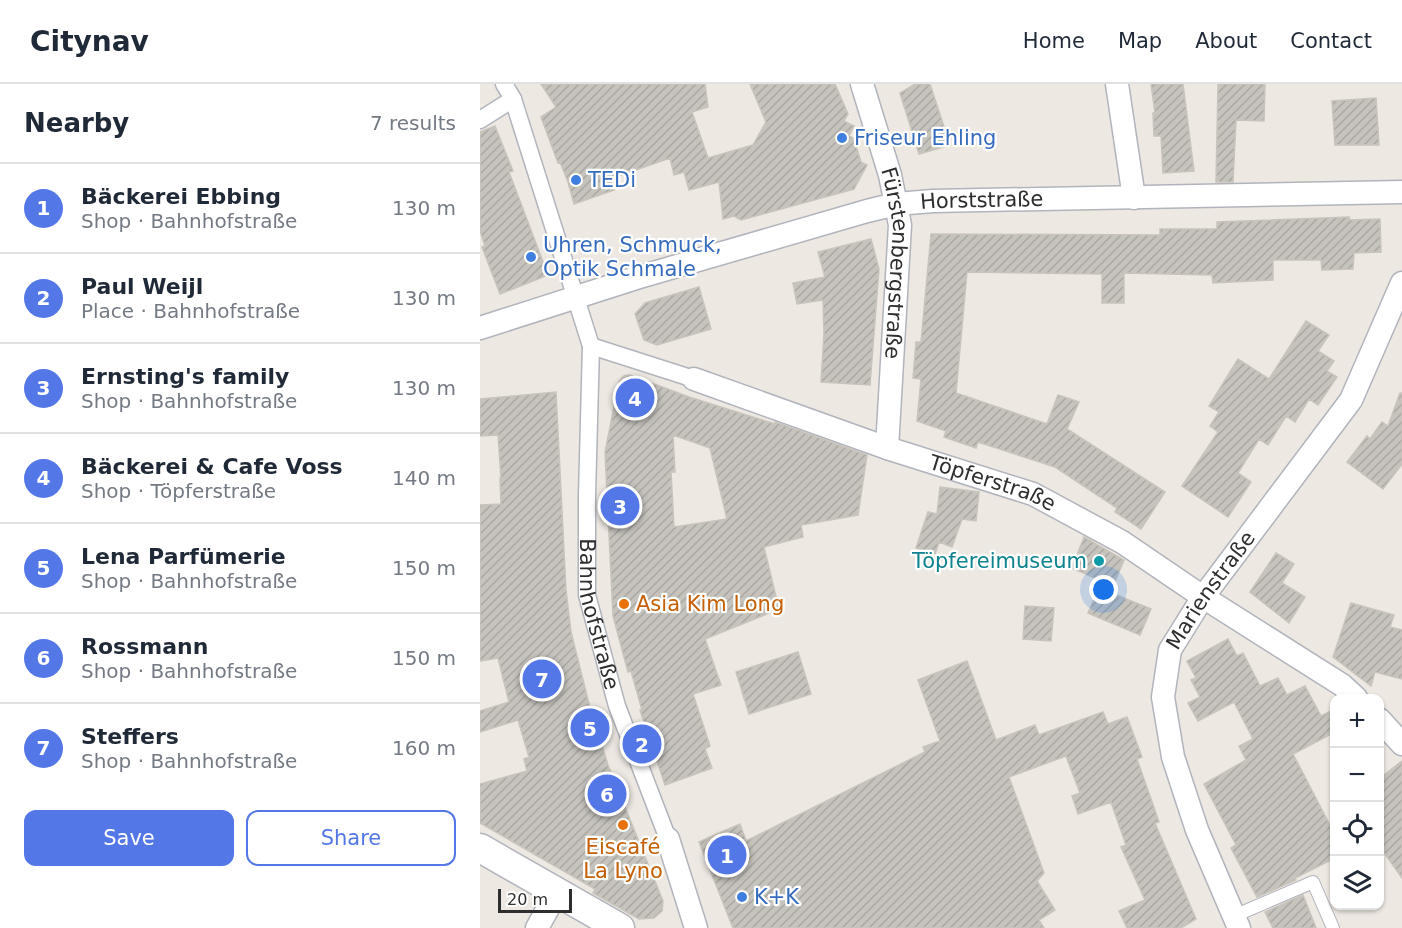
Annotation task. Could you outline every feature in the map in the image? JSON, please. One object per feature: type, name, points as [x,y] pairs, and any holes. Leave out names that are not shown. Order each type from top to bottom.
[{"type":"street","name":"Bahnhofstraße","points":[[504,84],[513,99],[591,346],[587,495],[588,595],[617,706],[668,839],[696,928]]},
{"type":"street","name":"Fürstenbergstraße","points":[[862,84],[900,225],[887,447]]},
{"type":"street","points":[[1117,84],[1134,198]]},
{"type":"street","points":[[480,120],[513,99]]},
{"type":"street","name":"Horststraße","points":[[480,328],[576,297],[896,204],[933,201],[1402,192]]},
{"type":"street","name":"Marienstraße","points":[[1236,922],[1197,830],[1173,757],[1162,697],[1170,650],[1203,597],[1351,400],[1402,283]]},
{"type":"street","name":"Töpferstraße","points":[[591,346],[1033,494],[1122,542],[1203,597],[1342,685],[1351,694]]},
{"type":"street","points":[[1384,724],[1402,744]]},
{"type":"street","points":[[480,848],[620,928]]},
{"type":"street","points":[[537,928],[558,892]]},
{"type":"lane","points":[[1236,922],[1313,882],[1333,928]]},
{"type":"building","points":[[541,84],[705,84],[708,107],[692,112],[708,158],[753,145],[766,122],[750,84],[835,84],[848,114],[844,121],[854,126],[849,136],[859,141],[856,146],[861,162],[867,165],[854,189],[741,220],[734,216],[723,219],[719,182],[689,190],[684,172],[674,175],[670,158],[610,179],[614,190],[574,204],[568,182],[560,162],[558,163],[541,117],[556,107]]},
{"type":"building","points":[[915,84],[930,84],[950,145],[919,154],[900,93]]},
{"type":"building","points":[[1151,84],[1183,84],[1194,171],[1163,173],[1161,136],[1154,136],[1153,113],[1155,113]]},
{"type":"building","points":[[1218,84],[1265,84],[1264,121],[1236,120],[1233,182],[1216,182]]},
{"type":"building","points":[[1376,98],[1379,145],[1335,145],[1332,101]]},
{"type":"building","points":[[495,126],[513,171],[509,172],[548,275],[500,294],[482,247],[485,246],[480,231],[480,132]]},
{"type":"building","points":[[1349,217],[1350,220],[1380,219],[1381,252],[1354,253],[1353,269],[1322,270],[1321,260],[1273,260],[1273,280],[1213,283],[1212,275],[1124,273],[1124,303],[1102,303],[1102,274],[967,272],[956,393],[1047,424],[1058,395],[1079,402],[1067,429],[1165,492],[1141,529],[1115,512],[1117,508],[1055,467],[978,442],[976,448],[944,437],[946,431],[917,421],[921,379],[913,378],[916,342],[921,342],[931,234],[1160,235],[1160,229],[1217,229],[1217,222]]},
{"type":"building","points":[[871,239],[879,269],[870,385],[821,382],[824,334],[823,300],[797,304],[793,283],[825,277],[818,252]]},
{"type":"building","points":[[699,287],[711,329],[657,345],[644,340],[635,314],[645,303]]},
{"type":"building","points":[[1306,321],[1329,335],[1318,351],[1334,361],[1327,371],[1337,377],[1318,405],[1309,399],[1295,422],[1286,416],[1268,445],[1259,439],[1238,473],[1251,482],[1228,517],[1182,486],[1218,432],[1210,426],[1219,412],[1209,406],[1238,359],[1269,379]]},
{"type":"building","points":[[630,375],[689,397],[775,424],[775,422],[867,455],[858,515],[801,525],[803,537],[764,547],[779,609],[705,639],[721,685],[693,694],[710,746],[705,749],[712,768],[665,785],[640,710],[642,710],[631,671],[628,672],[613,616],[605,452],[619,381],[624,376]],"holes":[[[673,435],[710,448],[727,519],[674,527],[671,472],[675,472]]]},
{"type":"building","points":[[556,392],[566,590],[571,632],[588,700],[608,765],[663,901],[662,911],[654,918],[639,919],[593,893],[595,889],[480,823],[480,784],[527,771],[524,759],[529,757],[518,720],[480,732],[480,711],[509,702],[498,658],[480,661],[480,505],[501,504],[501,478],[498,435],[480,436],[480,399]]},
{"type":"building","points":[[1400,393],[1402,393],[1402,464],[1383,489],[1347,462],[1367,436],[1370,439],[1382,422],[1388,426]]},
{"type":"building","points":[[940,487],[979,492],[976,521],[962,519],[952,547],[939,542],[935,554],[916,548],[928,512],[937,514]]},
{"type":"building","name":"Töpfereimuseum","points":[[1084,537],[1124,560],[1113,586],[1072,568]]},
{"type":"building","points":[[1276,553],[1294,564],[1282,583],[1305,597],[1289,623],[1250,592]]},
{"type":"building","name":"Töpfereimuseum","points":[[1099,588],[1151,609],[1140,635],[1088,613]]},
{"type":"building","points":[[1351,603],[1394,615],[1390,627],[1402,630],[1402,679],[1375,672],[1371,686],[1333,657]]},
{"type":"building","name":"Töpfereimuseum","points":[[1025,606],[1054,608],[1051,641],[1023,639]]},
{"type":"building","points":[[1228,639],[1237,656],[1243,653],[1260,686],[1278,678],[1287,695],[1305,686],[1321,716],[1330,712],[1330,735],[1293,754],[1330,825],[1330,860],[1295,878],[1296,880],[1257,897],[1231,848],[1236,845],[1204,784],[1246,760],[1239,746],[1253,739],[1234,702],[1198,721],[1188,703],[1200,697],[1191,680],[1196,678],[1187,661]]},
{"type":"building","points":[[798,652],[811,694],[749,714],[736,672]]},
{"type":"building","points":[[967,661],[996,740],[1035,725],[1039,735],[1103,712],[1108,724],[1127,717],[1142,757],[1137,759],[1159,822],[1155,823],[1196,919],[1181,928],[1127,928],[1119,911],[1145,900],[1121,847],[1126,845],[1111,802],[1078,814],[1072,796],[1080,793],[1066,756],[1009,777],[1044,873],[1037,881],[1055,910],[1039,920],[1044,928],[733,928],[699,842],[740,824],[746,841],[925,752],[923,747],[940,741],[918,680]]},
{"type":"building","points":[[1402,761],[1402,878],[1384,853],[1384,775]]},
{"type":"building","points":[[1303,895],[1316,928],[1273,928],[1265,912]]},
{"type":"place","name":"Friseur Ehling","points":[[842,138]]},
{"type":"place","name":"TEDi","points":[[576,180]]},
{"type":"place","name":"Uhren, Schmuck, Optik Schmale","points":[[531,257]]},
{"type":"place","name":"Bäckerei & Cafe Voss","points":[[635,398]]},
{"type":"place","name":"Ernsting's family","points":[[620,506]]},
{"type":"place","name":"Töpfereimuseum","points":[[1099,561]]},
{"type":"place","name":"Asia Kim Long","points":[[624,604]]},
{"type":"place","name":"Steffers","points":[[542,679]]},
{"type":"place","name":"Lena Parfümerie","points":[[590,728]]},
{"type":"place","name":"Paul Weijl","points":[[642,744]]},
{"type":"place","name":"Rossmann","points":[[607,794]]},
{"type":"place","name":"Eiscafé La Lyno","points":[[623,825]]},
{"type":"place","name":"Bäckerei Ebbing","points":[[727,855]]},
{"type":"place","name":"K+K","points":[[742,897]]}]
